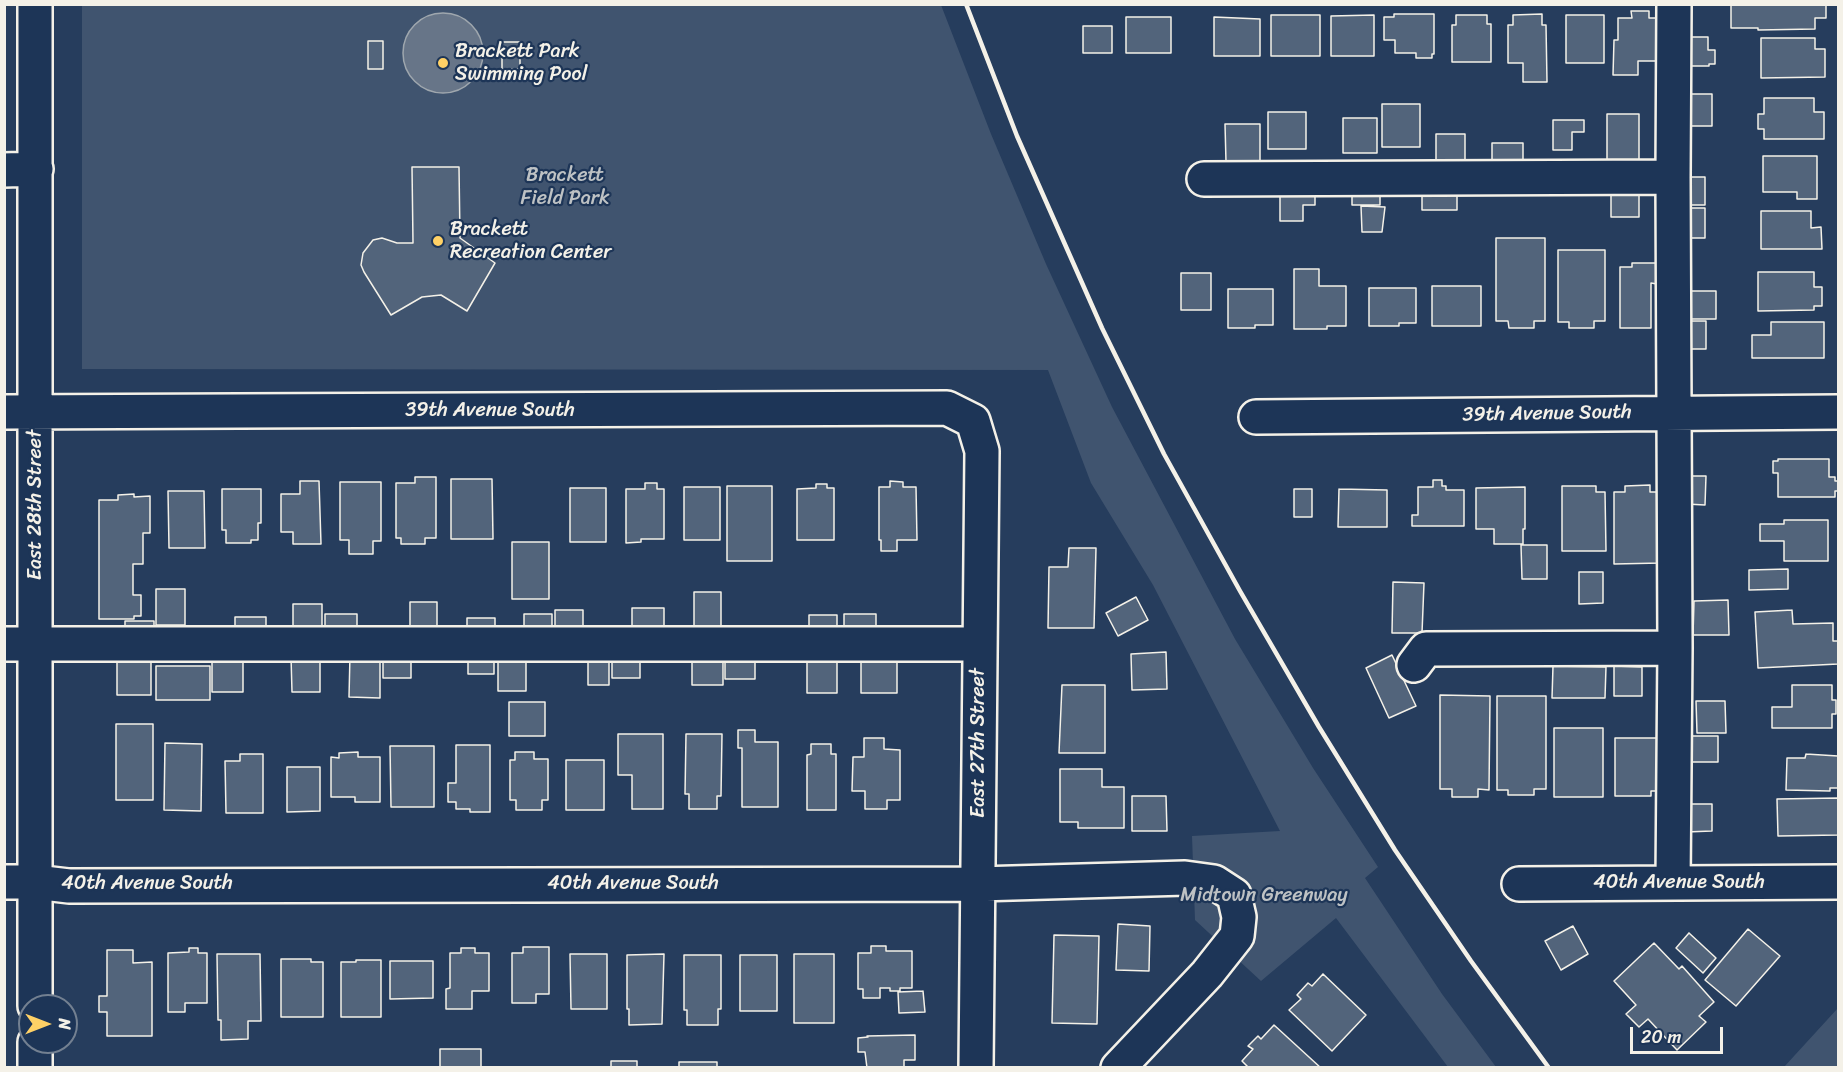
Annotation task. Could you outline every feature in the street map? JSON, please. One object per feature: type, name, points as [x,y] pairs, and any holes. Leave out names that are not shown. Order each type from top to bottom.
[{"type":"street","name":"East 28th Street","points":[[34,994],[20,882],[20,169],[35,4]]},
{"type":"street","points":[[1672,882],[1675,648],[1674,4]]},
{"type":"street","points":[[1204,179],[1673,177]]},
{"type":"street","name":"39th Avenue South","points":[[20,412],[947,408],[973,421]]},
{"type":"street","name":"39th Avenue South","points":[[1256,417],[1839,412]]},
{"type":"street","name":"East 27th Street","points":[[973,421],[982,451],[976,1068]]},
{"type":"street","points":[[20,644],[980,644]]},
{"type":"street","points":[[1414,665],[1426,649],[1675,648]]},
{"type":"street","name":"40th Avenue South","points":[[20,882],[69,886],[978,884],[1185,878],[1214,882],[1234,895],[1239,917],[1238,936],[1207,974],[1118,1068]]},
{"type":"street","name":"40th Avenue South","points":[[1519,884],[1839,882]]},
{"type":"green space","name":"Brackett Field Park","points":[[82,5],[941,5],[991,134],[1046,264],[1112,407],[1235,639],[1313,768],[1378,867],[1365,878],[1442,994],[1496,1067],[1448,1067],[1336,918],[1261,981],[1195,920],[1192,836],[1280,831],[1153,585],[1091,483],[1048,370],[82,369]]},
{"type":"green space","points":[[1838,1008],[1838,1067],[1784,1067]]},
{"type":"shaded area","name":"Brackett Park Swimming Pool","points":[[435,13],[451,13],[472,24],[483,45],[483,61],[472,82],[451,93],[435,93],[421,87],[409,75],[403,61],[403,45],[409,31],[421,19]]},
{"type":"building","points":[[1731,4],[1826,4],[1826,18],[1815,18],[1815,29],[1731,28]]},
{"type":"building","points":[[1631,11],[1649,11],[1649,18],[1661,18],[1661,61],[1638,61],[1638,75],[1613,75],[1614,40],[1618,40],[1618,18],[1632,18]]},
{"type":"building","points":[[1394,14],[1434,14],[1434,54],[1432,58],[1416,58],[1416,53],[1395,53],[1395,40],[1384,40],[1384,17],[1394,17]]},
{"type":"building","points":[[1542,14],[1542,25],[1546,25],[1547,82],[1523,82],[1523,63],[1508,63],[1508,25],[1513,25],[1513,15]]},
{"type":"building","points":[[1271,15],[1320,15],[1320,56],[1271,56]]},
{"type":"building","points":[[1374,15],[1374,56],[1331,56],[1331,16]]},
{"type":"building","points":[[1456,15],[1487,15],[1487,24],[1491,24],[1491,62],[1452,62],[1452,25],[1456,25]]},
{"type":"building","points":[[1566,15],[1604,15],[1604,63],[1566,63]]},
{"type":"building","points":[[1126,17],[1171,17],[1171,53],[1126,53]]},
{"type":"building","points":[[1214,17],[1260,19],[1260,56],[1214,56]]},
{"type":"building","points":[[1083,26],[1112,26],[1112,53],[1083,53]]},
{"type":"building","points":[[1686,37],[1708,37],[1708,50],[1715,50],[1715,64],[1686,66]]},
{"type":"building","points":[[1761,38],[1815,38],[1815,49],[1825,49],[1825,77],[1761,78]]},
{"type":"building","points":[[368,41],[383,41],[383,69],[368,69]]},
{"type":"building","points":[[502,42],[520,42],[520,69],[502,69]]},
{"type":"building","points":[[1685,94],[1712,94],[1712,126],[1685,126]]},
{"type":"building","points":[[1764,98],[1814,98],[1814,112],[1824,112],[1824,139],[1764,139],[1764,129],[1758,129],[1758,114],[1764,114]]},
{"type":"building","points":[[1382,104],[1420,104],[1420,147],[1382,147]]},
{"type":"building","points":[[1268,112],[1306,112],[1306,149],[1268,149]]},
{"type":"building","points":[[1607,114],[1639,114],[1639,161],[1607,161]]},
{"type":"building","points":[[1343,118],[1377,118],[1377,153],[1343,153]]},
{"type":"building","points":[[1553,120],[1584,120],[1584,132],[1572,132],[1572,150],[1553,150]]},
{"type":"building","points":[[1225,124],[1260,124],[1260,162],[1226,162]]},
{"type":"building","points":[[1436,134],[1465,134],[1465,162],[1436,163]]},
{"type":"building","points":[[1492,143],[1523,143],[1523,163],[1492,163]]},
{"type":"building","points":[[1763,156],[1817,156],[1817,199],[1797,199],[1797,192],[1763,192]]},
{"type":"building","name":"Brackett Recreation Center","points":[[412,167],[459,167],[460,238],[495,263],[467,311],[441,295],[422,297],[391,315],[361,265],[363,253],[373,240],[382,238],[397,243],[413,243]]},
{"type":"building","points":[[1686,177],[1705,177],[1705,205],[1686,205]]},
{"type":"building","points":[[1280,183],[1315,183],[1315,205],[1303,205],[1303,221],[1280,221]]},
{"type":"building","points":[[1422,183],[1457,183],[1457,210],[1422,210]]},
{"type":"building","points":[[1352,184],[1380,184],[1380,205],[1352,205]]},
{"type":"building","points":[[1611,188],[1639,188],[1639,217],[1611,217]]},
{"type":"building","points":[[1361,206],[1385,207],[1382,232],[1362,232]]},
{"type":"building","points":[[1686,208],[1705,208],[1705,238],[1686,238]]},
{"type":"building","points":[[1761,211],[1811,211],[1811,228],[1821,227],[1822,249],[1761,249]]},
{"type":"building","points":[[1496,238],[1545,238],[1545,321],[1534,321],[1534,328],[1509,328],[1508,321],[1496,321]]},
{"type":"building","points":[[1558,250],[1605,250],[1605,321],[1594,321],[1594,328],[1569,328],[1569,322],[1558,322]]},
{"type":"building","points":[[1632,263],[1657,263],[1657,284],[1651,283],[1651,328],[1620,328],[1620,267],[1632,267]]},
{"type":"building","points":[[1294,269],[1319,269],[1319,286],[1346,286],[1346,326],[1327,326],[1327,329],[1294,329]]},
{"type":"building","points":[[1758,272],[1814,272],[1814,287],[1822,287],[1822,306],[1814,306],[1814,310],[1758,311]]},
{"type":"building","points":[[1181,273],[1211,273],[1211,310],[1181,310]]},
{"type":"building","points":[[1432,286],[1481,286],[1481,326],[1432,326]]},
{"type":"building","points":[[1369,288],[1416,288],[1416,323],[1399,323],[1399,326],[1369,326]]},
{"type":"building","points":[[1228,289],[1273,289],[1273,325],[1228,328]]},
{"type":"building","points":[[1685,291],[1716,291],[1716,319],[1685,319]]},
{"type":"building","points":[[1685,321],[1706,321],[1706,349],[1685,349]]},
{"type":"building","points":[[1771,322],[1824,322],[1824,358],[1752,358],[1752,335],[1771,335]]},
{"type":"building","points":[[1778,459],[1829,459],[1829,477],[1835,477],[1835,481],[1838,481],[1838,491],[1835,491],[1835,497],[1778,497],[1778,473],[1773,473],[1773,461],[1778,461]]},
{"type":"building","points":[[1687,476],[1706,476],[1705,505],[1686,504]]},
{"type":"building","points":[[415,477],[436,477],[436,538],[425,538],[425,544],[401,544],[401,538],[396,538],[396,483],[415,483]]},
{"type":"building","points":[[451,479],[492,479],[493,539],[451,539]]},
{"type":"building","points":[[1433,480],[1442,480],[1442,486],[1446,486],[1446,490],[1464,490],[1464,526],[1412,526],[1412,515],[1418,515],[1418,487],[1433,487]]},
{"type":"building","points":[[300,481],[319,481],[321,544],[293,544],[293,532],[281,532],[281,494],[300,494]]},
{"type":"building","points":[[890,481],[903,482],[903,487],[916,487],[917,540],[897,540],[897,551],[881,551],[879,487],[890,487]]},
{"type":"building","points":[[340,482],[381,482],[381,541],[373,541],[373,554],[349,554],[349,540],[340,540]]},
{"type":"building","points":[[645,483],[657,483],[657,489],[664,489],[664,539],[641,539],[641,542],[626,543],[626,489],[645,489]]},
{"type":"building","points":[[816,484],[827,484],[827,488],[834,488],[834,540],[797,540],[797,489],[816,488]]},
{"type":"building","points":[[1650,485],[1650,492],[1660,492],[1661,563],[1614,564],[1614,492],[1625,492],[1625,486]]},
{"type":"building","points":[[727,486],[772,486],[772,561],[727,561]]},
{"type":"building","points":[[1562,486],[1596,486],[1596,492],[1605,492],[1606,551],[1562,551]]},
{"type":"building","points":[[684,487],[720,487],[720,540],[684,540]]},
{"type":"building","points":[[1525,487],[1523,544],[1494,544],[1494,529],[1476,529],[1476,488]]},
{"type":"building","points":[[570,488],[606,488],[606,542],[570,542]]},
{"type":"building","points":[[222,489],[261,489],[261,523],[258,523],[258,540],[251,540],[251,543],[226,543],[226,530],[222,530]]},
{"type":"building","points":[[1294,489],[1312,489],[1312,517],[1294,517]]},
{"type":"building","points":[[1339,489],[1387,490],[1387,527],[1338,527]]},
{"type":"building","points":[[168,491],[204,491],[205,548],[169,548]]},
{"type":"building","points":[[134,494],[134,497],[150,496],[150,533],[143,533],[143,564],[133,564],[133,595],[141,595],[141,616],[134,616],[134,619],[99,619],[99,500],[118,500],[118,495]]},
{"type":"building","points":[[1784,520],[1828,520],[1828,561],[1784,561],[1784,541],[1760,541],[1760,524],[1784,524]]},
{"type":"building","points":[[512,542],[549,542],[549,599],[512,599]]},
{"type":"building","points":[[1521,545],[1547,545],[1547,579],[1522,579]]},
{"type":"building","points":[[1069,548],[1096,548],[1094,628],[1048,628],[1049,567],[1068,567]]},
{"type":"building","points":[[1788,569],[1788,589],[1749,590],[1749,570]]},
{"type":"building","points":[[1579,572],[1603,572],[1603,603],[1579,604]]},
{"type":"building","points":[[1393,582],[1424,583],[1422,633],[1392,633]]},
{"type":"building","points":[[156,589],[185,589],[185,625],[156,625]]},
{"type":"building","points":[[694,592],[721,592],[721,628],[694,628]]},
{"type":"building","points":[[1136,597],[1148,620],[1118,636],[1106,613]]},
{"type":"building","points":[[1728,600],[1729,635],[1693,635],[1694,601]]},
{"type":"building","points":[[410,602],[437,602],[437,638],[410,638]]},
{"type":"building","points":[[293,604],[322,604],[322,636],[293,636]]},
{"type":"building","points":[[632,608],[664,608],[664,627],[632,628]]},
{"type":"building","points":[[555,610],[583,610],[583,634],[555,634]]},
{"type":"building","points":[[1792,610],[1793,624],[1833,623],[1833,641],[1838,641],[1838,664],[1758,668],[1755,612]]},
{"type":"building","points":[[325,614],[357,614],[357,637],[325,637]]},
{"type":"building","points":[[524,614],[552,614],[552,634],[524,634]]},
{"type":"building","points":[[844,614],[876,614],[876,634],[844,634]]},
{"type":"building","points":[[809,615],[837,615],[837,635],[809,635]]},
{"type":"building","points":[[235,617],[266,617],[266,637],[235,637]]},
{"type":"building","points":[[467,618],[495,618],[495,637],[467,637]]},
{"type":"building","points":[[125,621],[154,621],[154,638],[125,638]]},
{"type":"building","points":[[1166,652],[1167,689],[1132,690],[1131,654]]},
{"type":"building","points":[[117,654],[151,654],[151,695],[117,695]]},
{"type":"building","points":[[498,654],[526,654],[526,691],[498,691]]},
{"type":"building","points":[[212,655],[243,655],[243,692],[212,692]]},
{"type":"building","points":[[350,655],[380,655],[380,698],[349,697]]},
{"type":"building","points":[[468,655],[494,655],[494,674],[468,674]]},
{"type":"building","points":[[612,655],[640,655],[640,678],[612,678]]},
{"type":"building","points":[[692,655],[723,655],[723,685],[692,685]]},
{"type":"building","points":[[1392,655],[1416,706],[1389,718],[1366,668]]},
{"type":"building","points":[[604,656],[604,661],[609,661],[609,685],[588,685],[588,660]]},
{"type":"building","points":[[807,656],[837,656],[837,693],[807,693]]},
{"type":"building","points":[[861,656],[897,656],[897,693],[861,693]]},
{"type":"building","points":[[291,657],[320,657],[320,692],[292,692]]},
{"type":"building","points":[[383,657],[411,657],[411,678],[383,678]]},
{"type":"building","points":[[725,658],[755,658],[755,679],[725,679]]},
{"type":"building","points":[[156,666],[210,666],[210,700],[156,700]]},
{"type":"building","points":[[1553,666],[1606,667],[1605,698],[1552,698]]},
{"type":"building","points":[[1614,666],[1642,667],[1642,696],[1614,696]]},
{"type":"building","points":[[1062,685],[1105,685],[1105,753],[1059,753]]},
{"type":"building","points":[[1792,685],[1832,685],[1832,700],[1836,700],[1836,714],[1832,714],[1832,728],[1772,728],[1772,707],[1792,707]]},
{"type":"building","points":[[1440,695],[1490,696],[1489,790],[1478,789],[1478,797],[1452,797],[1452,789],[1440,789]]},
{"type":"building","points":[[1497,696],[1546,696],[1546,789],[1534,789],[1534,795],[1508,795],[1508,790],[1497,790]]},
{"type":"building","points":[[1696,701],[1725,701],[1726,733],[1697,733]]},
{"type":"building","points":[[509,702],[545,702],[545,736],[509,736]]},
{"type":"building","points":[[116,724],[153,724],[153,800],[116,800]]},
{"type":"building","points":[[1554,728],[1603,728],[1603,797],[1554,797]]},
{"type":"building","points":[[738,730],[755,730],[755,742],[778,742],[778,807],[742,807],[742,748],[738,748]]},
{"type":"building","points":[[618,734],[663,734],[663,809],[632,809],[632,775],[618,775]]},
{"type":"building","points":[[686,734],[722,734],[721,796],[717,796],[717,809],[689,809],[689,794],[685,794]]},
{"type":"building","points":[[1686,736],[1718,736],[1718,762],[1686,762]]},
{"type":"building","points":[[864,738],[884,738],[884,749],[900,750],[900,800],[887,800],[887,809],[865,809],[865,791],[852,791],[853,757],[864,757]]},
{"type":"building","points":[[1615,738],[1658,738],[1659,791],[1651,791],[1651,796],[1615,796]]},
{"type":"building","points":[[165,743],[202,744],[201,811],[164,810]]},
{"type":"building","points":[[811,744],[831,744],[831,754],[836,754],[836,810],[807,810],[807,755],[811,754]]},
{"type":"building","points":[[456,745],[490,745],[490,812],[456,809],[456,802],[448,802],[448,783],[456,783]]},
{"type":"building","points":[[390,746],[434,746],[434,807],[391,807]]},
{"type":"building","points":[[358,752],[358,757],[380,757],[380,802],[355,802],[355,797],[331,797],[331,757],[339,758],[339,753]]},
{"type":"building","points":[[515,752],[534,752],[534,759],[548,759],[548,800],[542,800],[542,810],[516,810],[516,800],[510,800],[510,760],[515,760]]},
{"type":"building","points":[[240,754],[263,754],[263,813],[226,813],[225,761],[240,761]]},
{"type":"building","points":[[1806,754],[1838,756],[1838,788],[1830,788],[1830,791],[1786,790],[1787,758],[1805,758]]},
{"type":"building","points":[[566,760],[604,760],[604,810],[566,810]]},
{"type":"building","points":[[287,767],[320,767],[320,811],[287,812]]},
{"type":"building","points":[[1060,769],[1102,769],[1102,787],[1124,787],[1124,828],[1078,828],[1078,822],[1060,822]]},
{"type":"building","points":[[1132,796],[1166,796],[1167,831],[1132,831]]},
{"type":"building","points":[[1838,798],[1838,835],[1778,836],[1777,799]]},
{"type":"building","points":[[1685,804],[1712,804],[1712,831],[1686,832]]},
{"type":"building","points":[[1118,924],[1150,926],[1149,971],[1116,970]]},
{"type":"building","points":[[1573,926],[1588,954],[1561,970],[1545,941]]},
{"type":"building","points":[[1748,929],[1780,956],[1736,1006],[1705,980]]},
{"type":"building","points":[[1689,933],[1716,958],[1703,973],[1676,948]]},
{"type":"building","points":[[1054,935],[1099,936],[1097,1024],[1052,1023]]},
{"type":"building","points":[[1654,943],[1679,969],[1682,966],[1714,1002],[1699,1016],[1706,1022],[1677,1050],[1648,1019],[1639,1027],[1626,1014],[1636,1005],[1614,981]]},
{"type":"building","points":[[871,946],[886,946],[886,951],[912,951],[912,988],[890,991],[890,988],[880,988],[880,998],[863,998],[863,989],[858,989],[858,953],[871,953]]},
{"type":"building","points":[[523,947],[549,947],[549,994],[536,994],[536,1003],[512,1003],[512,953],[523,953]]},
{"type":"building","points":[[189,948],[198,948],[198,953],[207,953],[207,1003],[185,1003],[185,1012],[168,1012],[168,953],[189,952]]},
{"type":"building","points":[[461,948],[475,948],[475,953],[489,953],[489,991],[472,991],[472,1009],[446,1009],[446,989],[450,988],[450,953],[461,953]]},
{"type":"building","points":[[107,950],[133,950],[133,963],[152,962],[152,1036],[107,1036],[107,1012],[99,1012],[99,996],[107,996]]},
{"type":"building","points":[[217,954],[260,954],[261,1021],[248,1021],[248,1039],[221,1040],[221,1020],[218,1020]]},
{"type":"building","points":[[570,954],[607,954],[607,1009],[571,1009]]},
{"type":"building","points":[[664,954],[662,1024],[629,1025],[627,955]]},
{"type":"building","points":[[794,954],[834,954],[834,1023],[794,1023]]},
{"type":"building","points":[[684,955],[721,955],[721,1009],[718,1009],[718,1025],[687,1025],[687,1010],[684,1010]]},
{"type":"building","points":[[740,955],[777,955],[777,1011],[740,1011]]},
{"type":"building","points":[[281,959],[311,959],[311,962],[323,962],[323,1017],[281,1017]]},
{"type":"building","points":[[356,960],[381,960],[381,1017],[341,1017],[341,962],[356,962]]},
{"type":"building","points":[[390,961],[433,961],[433,998],[390,999]]},
{"type":"building","points":[[1323,974],[1366,1015],[1332,1051],[1289,1010],[1301,999],[1297,995],[1308,983],[1312,986]]},
{"type":"building","points":[[923,991],[925,1012],[899,1013],[898,992]]},
{"type":"building","points":[[1274,1025],[1321,1068],[1249,1068],[1242,1061],[1253,1049],[1248,1046],[1258,1036],[1261,1039]]},
{"type":"building","points":[[915,1035],[915,1060],[904,1060],[904,1068],[867,1068],[865,1052],[858,1052],[858,1038]]},
{"type":"building","points":[[440,1049],[481,1049],[481,1068],[440,1068]]},
{"type":"building","points":[[611,1061],[637,1061],[637,1068],[611,1068]]},
{"type":"building","points":[[679,1062],[717,1062],[717,1068],[679,1068]]},
{"type":"railway","points":[[966,4],[1017,136],[1102,328],[1164,454],[1319,727],[1395,850],[1471,961],[1549,1068]]},
{"type":"place","name":"Brackett Park Swimming Pool","points":[[443,63]]},
{"type":"place","name":"Brackett Recreation Center","points":[[438,241]]},
{"type":"park label","name":"Midtown Greenway","points":[[1264,896]]}]
